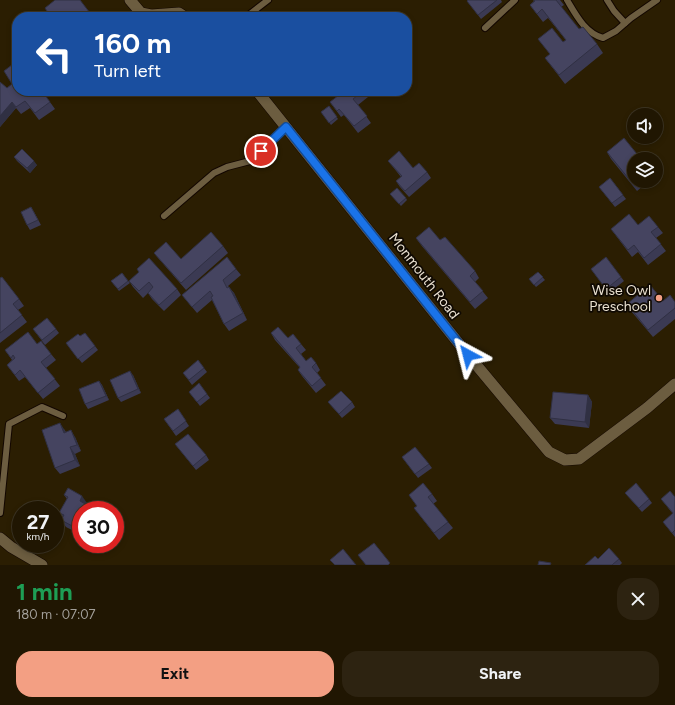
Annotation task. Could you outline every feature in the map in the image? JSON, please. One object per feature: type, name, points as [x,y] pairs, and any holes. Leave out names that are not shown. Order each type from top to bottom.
[{"type":"street","points":[[130,0],[140,12]]},
{"type":"street","name":"Monmouth Road","points":[[261,96],[468,355],[549,452],[565,460],[579,458],[647,408],[675,384]]},
{"type":"street","points":[[0,538],[11,547],[42,565]]},
{"type":"lane","points":[[252,12],[268,0]]},
{"type":"lane","points":[[484,28],[516,0]]},
{"type":"lane","points":[[566,0],[582,24],[595,36],[603,38],[657,0]]},
{"type":"lane","points":[[607,0],[614,11],[625,23]]},
{"type":"lane","points":[[164,216],[214,173],[226,167],[250,161],[286,127]]},
{"type":"lane","points":[[0,513],[9,424],[42,407],[63,416]]},
{"type":"building","points":[[55,0],[80,0],[89,12],[48,12],[45,8]]},
{"type":"building","points":[[497,0],[478,15],[467,1]]},
{"type":"building","points":[[534,0],[556,0],[579,29],[583,27],[597,44],[559,75],[545,58],[550,54],[538,39],[552,28],[563,42],[566,40],[542,9],[537,14],[530,5],[535,1]]},
{"type":"building","points":[[12,65],[12,84],[4,71]]},
{"type":"building","points":[[0,82],[7,88],[12,84],[12,96],[46,96],[50,102],[35,113],[25,101],[16,107],[12,102],[0,116]]},
{"type":"building","points":[[338,96],[357,96],[353,99],[367,116],[354,126],[339,109],[337,111],[330,102]]},
{"type":"building","points":[[329,106],[337,117],[329,123],[321,112]]},
{"type":"building","points":[[624,138],[627,144],[629,144],[635,152],[627,152],[627,177],[607,152]]},
{"type":"building","points":[[22,149],[34,161],[27,168],[14,157]]},
{"type":"building","points":[[399,151],[413,168],[419,163],[427,172],[405,191],[396,181],[402,176],[388,161]]},
{"type":"building","points":[[610,178],[623,195],[612,203],[599,187]]},
{"type":"building","points":[[397,188],[406,198],[399,204],[390,194]]},
{"type":"building","points":[[31,207],[38,220],[27,225],[21,212]]},
{"type":"building","points":[[629,214],[638,225],[649,216],[658,227],[651,232],[661,244],[644,258],[634,245],[628,250],[611,229]]},
{"type":"building","points":[[429,227],[440,240],[445,237],[475,271],[470,276],[483,291],[470,302],[416,238]]},
{"type":"building","points":[[211,232],[223,246],[181,283],[154,253],[166,242],[181,259]]},
{"type":"building","points":[[227,257],[236,269],[223,280],[227,288],[229,287],[243,313],[224,324],[211,297],[213,296],[210,291],[192,307],[182,295]]},
{"type":"building","points":[[606,257],[621,277],[606,289],[591,269]]},
{"type":"building","points":[[149,258],[177,289],[159,305],[148,293],[153,287],[149,282],[139,291],[129,281],[139,272],[137,269]]},
{"type":"building","points":[[538,272],[543,277],[534,285],[529,279]]},
{"type":"building","points":[[122,273],[128,281],[118,289],[111,281]]},
{"type":"building","points":[[2,277],[19,299],[13,304],[22,315],[0,333],[0,278]]},
{"type":"building","points":[[650,285],[663,301],[670,295],[675,302],[675,308],[648,330],[627,304]]},
{"type":"building","points":[[47,318],[56,329],[42,340],[33,329]]},
{"type":"building","points":[[278,327],[288,338],[293,334],[301,344],[296,348],[306,361],[311,357],[316,363],[312,367],[321,378],[312,386],[298,370],[300,367],[271,333]]},
{"type":"building","points":[[28,332],[37,344],[41,341],[51,354],[41,362],[55,379],[38,393],[20,370],[15,375],[7,365],[15,358],[13,355],[11,358],[5,350]]},
{"type":"building","points":[[85,333],[95,346],[78,359],[66,343],[78,334],[80,336]]},
{"type":"building","points":[[198,360],[204,368],[189,380],[183,373]]},
{"type":"building","points":[[130,371],[138,389],[118,398],[110,380]]},
{"type":"building","points":[[99,381],[106,396],[85,404],[79,389]]},
{"type":"building","points":[[199,383],[207,394],[197,402],[189,392]]},
{"type":"building","points":[[341,391],[352,402],[339,414],[328,402]]},
{"type":"building","points":[[553,392],[588,395],[585,422],[550,418]]},
{"type":"building","points":[[178,409],[186,421],[173,431],[164,419]]},
{"type":"building","points":[[60,423],[64,433],[71,430],[77,445],[70,447],[75,460],[55,468],[42,430]]},
{"type":"building","points":[[188,434],[206,455],[193,466],[175,444]]},
{"type":"building","points":[[415,447],[429,464],[415,474],[402,457]]},
{"type":"building","points":[[423,483],[432,494],[428,497],[448,522],[434,533],[414,508],[417,506],[409,495]]},
{"type":"building","points":[[636,483],[649,499],[639,508],[625,493]]},
{"type":"building","points":[[68,488],[82,496],[80,501],[72,501],[72,526],[64,522],[64,504],[68,497],[64,495]]},
{"type":"building","points":[[670,491],[675,497],[675,530],[672,533],[663,522],[673,513],[661,499]]},
{"type":"building","points":[[374,543],[390,563],[388,565],[366,565],[358,555]]},
{"type":"building","points":[[609,548],[619,559],[612,565],[585,565],[595,556],[598,559]]},
{"type":"building","points":[[343,549],[356,565],[335,565],[330,560]]},
{"type":"building","points":[[539,561],[551,563],[550,565],[538,565]]},
{"type":"place","name":"Wise Owl Preschool","points":[[659,298]]},
{"type":"route","points":[[261,151],[286,127],[468,355]]}]
